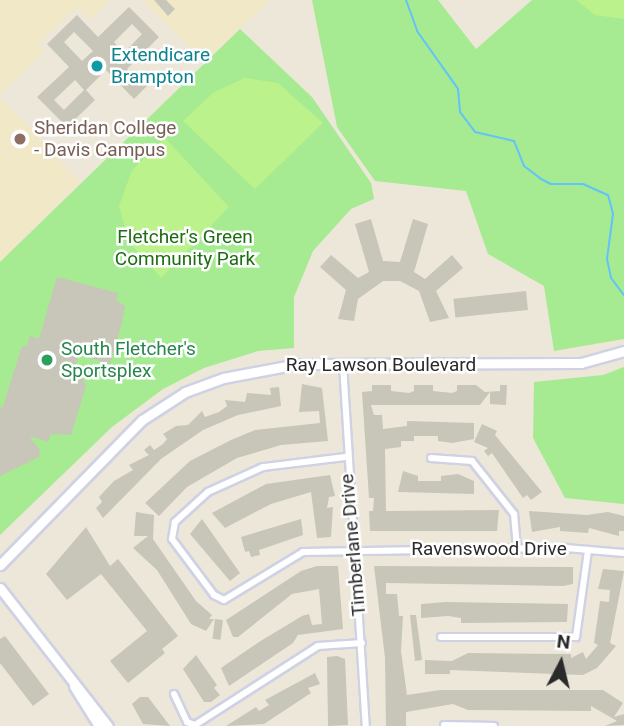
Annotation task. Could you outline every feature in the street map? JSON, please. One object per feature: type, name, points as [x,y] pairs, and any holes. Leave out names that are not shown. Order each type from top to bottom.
[{"type":"street","name":"Ray Lawson Boulevard","points":[[0,565],[114,445],[142,421],[185,393],[273,366],[581,363],[624,351]]},
{"type":"street","name":"Timberlane Drive","points":[[343,364],[345,457],[362,643],[366,726]]},
{"type":"street","name":"Ravenswood Drive","points":[[345,457],[263,467],[208,492],[175,522],[172,539],[214,595],[224,600],[295,555],[354,548],[588,550],[624,554]]},
{"type":"street","points":[[431,458],[472,461],[514,514],[517,549]]},
{"type":"street","points":[[441,637],[576,636],[588,550]]},
{"type":"street","points":[[0,588],[73,685],[108,726]]},
{"type":"street","points":[[174,694],[187,722],[195,725],[318,646],[362,643]]},
{"type":"street","points":[[73,685],[99,726]]},
{"type":"street","points":[[444,725],[494,726]]},
{"type":"shaded area","name":"Sheridan College - Davis Campus","points":[[0,0],[111,0],[90,20],[76,8],[38,44],[45,51],[0,95]]},
{"type":"shaded area","points":[[142,0],[270,0],[204,62]]},
{"type":"shaded area","name":"Sheridan College - Davis Campus","points":[[0,97],[80,182],[0,262]]},
{"type":"green space","points":[[312,0],[438,0],[476,49],[532,0],[624,0],[624,339],[554,351],[544,286],[488,254],[466,191],[375,181],[337,127]]},
{"type":"green space","points":[[576,0],[624,0],[624,19],[595,15]]},
{"type":"green space","name":"Fletcher's Green Community Park","points":[[240,29],[312,97],[371,183],[374,199],[351,209],[313,251],[294,297],[294,348],[258,351],[204,368],[163,389],[112,427],[0,535],[0,262]]},
{"type":"green space","points":[[245,78],[278,83],[323,123],[255,189],[183,121],[214,92]]},
{"type":"green space","points":[[165,138],[229,207],[161,278],[129,242],[119,206],[132,170]]},
{"type":"green space","points":[[624,367],[624,504],[565,498],[533,438],[534,382],[603,375]]},
{"type":"building","points":[[154,0],[166,0],[175,9],[168,16]]},
{"type":"building","name":"Extendicare Brampton","points":[[129,7],[159,37],[127,69],[139,81],[145,74],[152,81],[134,99],[106,70],[86,90],[95,100],[67,127],[37,97],[69,67],[47,44],[77,15],[98,37]],"holes":[[[132,24],[142,34],[124,53],[114,42]],[[74,32],[93,51],[82,61],[64,42]],[[75,80],[84,90],[64,110],[54,100]]]},
{"type":"building","points":[[371,219],[383,261],[400,262],[413,219],[428,224],[414,272],[425,279],[452,255],[463,268],[436,291],[449,318],[430,322],[419,291],[400,281],[383,281],[358,299],[354,321],[338,319],[346,290],[320,267],[331,255],[358,278],[369,272],[355,224]]},
{"type":"building","name":"South Fletcher's Sportsplex","points":[[57,277],[118,293],[116,300],[125,306],[121,326],[110,364],[79,355],[72,375],[83,379],[86,386],[71,435],[51,434],[48,442],[29,436],[40,450],[39,457],[0,476],[0,406],[2,409],[22,346],[27,346],[30,336],[39,339]]},
{"type":"building","points":[[526,291],[528,310],[455,318],[453,299]]},
{"type":"building","points":[[302,384],[322,388],[328,441],[281,445],[237,458],[187,487],[159,516],[145,503],[190,461],[231,440],[255,430],[320,423],[319,411],[299,412]]},
{"type":"building","points":[[372,385],[391,385],[391,391],[409,393],[414,391],[414,385],[433,385],[433,391],[452,393],[457,391],[457,385],[476,385],[485,392],[500,391],[500,385],[507,385],[506,405],[490,404],[490,392],[480,405],[371,405],[374,415],[382,415],[383,429],[407,426],[407,421],[474,423],[474,439],[452,443],[438,441],[438,436],[414,436],[414,441],[401,441],[401,447],[385,449],[386,511],[499,510],[497,531],[370,531],[369,511],[373,511],[374,498],[369,498],[362,392],[372,391]]},
{"type":"building","points":[[279,387],[281,406],[238,415],[203,430],[161,459],[103,518],[96,508],[102,502],[99,497],[114,481],[133,470],[129,465],[149,455],[144,450],[150,445],[154,450],[163,444],[167,439],[163,434],[176,426],[188,425],[202,411],[205,417],[219,412],[227,406],[225,400],[245,402],[247,393],[271,395],[270,388]]},
{"type":"building","points":[[482,424],[497,431],[495,435],[542,492],[531,500],[527,495],[523,498],[492,453],[488,456],[484,451],[488,448],[474,442]]},
{"type":"building","points":[[403,471],[418,476],[418,481],[441,481],[441,476],[458,474],[474,481],[474,494],[398,492]]},
{"type":"building","points":[[330,475],[335,496],[329,497],[327,508],[333,507],[331,537],[317,538],[311,492],[271,504],[225,528],[212,513],[266,484]]},
{"type":"building","points":[[529,511],[587,515],[608,512],[624,516],[624,531],[619,531],[619,536],[589,528],[588,533],[560,531],[560,527],[532,532]]},
{"type":"building","points":[[136,512],[154,515],[153,539],[196,601],[212,615],[209,619],[214,619],[206,631],[191,624],[157,570],[133,548],[148,536],[134,536]]},
{"type":"building","points":[[202,519],[240,573],[230,581],[190,534]]},
{"type":"building","points":[[301,519],[303,535],[259,550],[260,555],[251,557],[249,551],[245,552],[241,537]]},
{"type":"building","points":[[86,527],[110,566],[118,559],[178,636],[162,649],[165,653],[128,683],[110,661],[147,631],[101,574],[67,600],[46,574]]},
{"type":"building","points":[[317,566],[338,566],[343,629],[298,635],[293,643],[229,686],[221,668],[259,642],[309,614],[312,625],[322,624],[319,589],[292,594],[238,637],[233,637],[226,620],[301,571]]},
{"type":"building","points":[[374,566],[573,567],[573,584],[563,586],[386,583],[386,594],[397,594],[399,616],[403,616],[401,651],[407,695],[440,690],[603,690],[623,703],[614,717],[624,714],[624,725],[605,726],[617,721],[591,706],[591,711],[468,710],[453,704],[406,712],[406,726],[386,726],[385,658]]},
{"type":"building","points":[[603,569],[624,571],[610,643],[616,646],[597,668],[583,675],[450,670],[450,674],[425,674],[425,660],[452,661],[468,653],[571,654],[571,658],[583,652],[586,659],[598,645],[594,643],[600,601],[609,602],[610,590],[598,589]]},
{"type":"building","points":[[421,604],[568,604],[567,622],[461,623],[461,618],[448,616],[421,618]]},
{"type":"building","points":[[410,615],[416,615],[422,660],[415,661]]},
{"type":"building","points":[[215,619],[223,620],[221,640],[213,639]]},
{"type":"building","points":[[5,636],[49,694],[33,706],[0,663],[0,639]]},
{"type":"building","points":[[196,655],[217,685],[214,688],[220,695],[211,702],[204,702],[183,669]]},
{"type":"building","points":[[327,657],[345,659],[348,725],[328,726]]},
{"type":"building","points":[[315,673],[320,684],[308,688],[311,693],[264,724],[226,726],[256,707],[259,711],[269,705],[265,700]]},
{"type":"building","points":[[140,697],[148,697],[170,726],[143,724],[132,704]]},
{"type":"waterway","points":[[406,0],[417,31],[458,89],[460,112],[475,132],[514,141],[524,166],[551,184],[583,184],[608,195],[613,214],[607,259],[611,278],[624,295]]},
{"type":"place","name":"Extendicare Brampton","points":[[97,66]]},
{"type":"place","name":"Sheridan College - Davis Campus","points":[[20,139]]},
{"type":"place","name":"South Fletcher's Sportsplex","points":[[47,360]]}]
